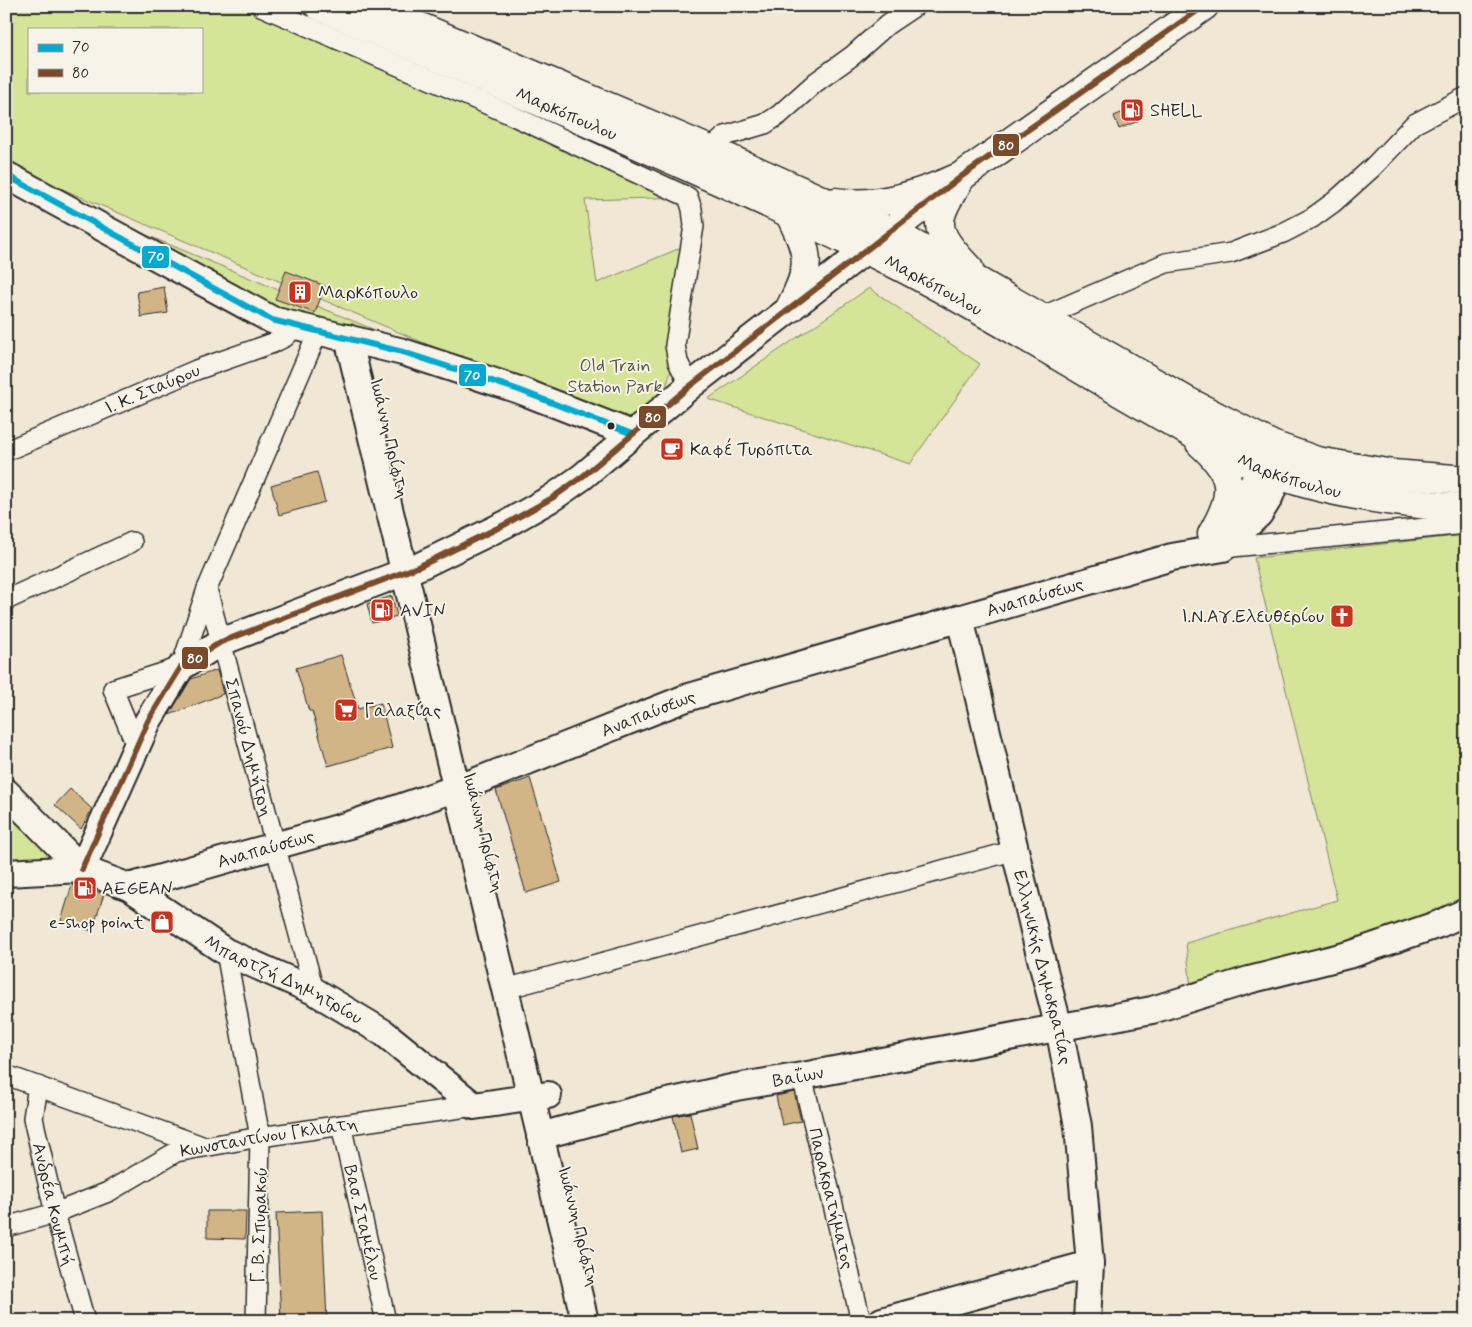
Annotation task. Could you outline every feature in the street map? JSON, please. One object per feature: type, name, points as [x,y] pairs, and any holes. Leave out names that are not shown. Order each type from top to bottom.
[{"type":"main road","name":"Μαρκόπουλου","points":[[319,6],[866,250],[914,274],[1213,445],[1275,460],[1317,461],[1393,474],[1466,480]]},
{"type":"main road","name":"Μαρκόπουλου","points":[[371,6],[710,150],[890,232],[1185,400],[1311,485],[1392,500],[1466,508]]},
{"type":"main road","points":[[82,869],[156,706],[181,667],[221,642],[412,569],[477,538],[552,498],[582,478],[690,386],[962,176],[1204,6]]},
{"type":"main road","points":[[6,175],[272,320],[403,352],[518,390],[632,434]]},
{"type":"main road","points":[[816,199],[845,203],[885,202],[926,192],[962,176]]},
{"type":"main road","points":[[962,176],[943,206],[939,219],[940,229],[952,250],[983,284]]},
{"type":"main road","points":[[790,215],[804,244],[807,258],[804,281],[790,308]]},
{"type":"main road","name":"Ιωάννη Πρίφτη","points":[[358,341],[548,1134],[585,1321]]},
{"type":"main road","points":[[1172,423],[1202,444],[1220,466],[1228,484],[1230,496],[1218,541]]},
{"type":"main road","name":"Αναπαύσεως","points":[[129,887],[349,825],[464,786],[686,698],[1172,557],[1218,541],[1259,514],[1269,498],[1275,460]]},
{"type":"main road","name":"Ελληνικής Δημοκρατίας","points":[[960,618],[1059,1028],[1078,1126],[1090,1264],[1087,1321]]},
{"type":"main road","name":"Ιωάννη Πρίφτη","points":[[464,786],[481,889],[513,987]]},
{"type":"main road","points":[[6,792],[28,812],[82,869]]},
{"type":"main road","points":[[6,874],[82,869]]},
{"type":"main road","name":"Μπαρτζή Δημητρίου","points":[[82,869],[129,887],[226,952],[314,992],[384,1033],[474,1106]]},
{"type":"main road","name":"Βαΐων","points":[[548,1134],[700,1094],[1152,1010],[1249,980],[1352,954],[1439,924],[1466,912]]},
{"type":"main road","name":"Κωνσταντίνου Γκλιάτη","points":[[474,1106],[539,1096]]},
{"type":"main road","name":"Ιωάννη Πρίφτη","points":[[548,1134],[602,1321]]},
{"type":"main road","points":[[882,1321],[1090,1264]]},
{"type":"street","points":[[261,6],[507,113],[688,197],[694,226],[675,345],[678,362],[690,386]]},
{"type":"street","points":[[710,150],[726,136],[765,124],[779,115],[816,82],[852,56],[888,24],[915,6]]},
{"type":"street","points":[[1041,317],[1166,262],[1231,253],[1283,233],[1312,218],[1334,202],[1373,167],[1414,124],[1466,97]]},
{"type":"street","points":[[137,748],[112,689],[181,667],[207,589],[307,329]]},
{"type":"street","name":"Ι. Κ. Σταύρου","points":[[6,451],[196,370],[274,343],[307,329]]},
{"type":"street","points":[[1218,541],[1466,524]]},
{"type":"street","points":[[6,600],[132,542]]},
{"type":"street","name":"Σπανού Δημήτρη","points":[[207,589],[314,992]]},
{"type":"street","points":[[513,987],[1016,850]]},
{"type":"street","name":"Γ. Β. Σπυρακού","points":[[226,952],[260,1137],[256,1321]]},
{"type":"street","points":[[6,1075],[202,1146]]},
{"type":"street","name":"Παρακρατήματος","points":[[802,1076],[861,1321]]},
{"type":"street","name":"Ανδρέα Κουμπή","points":[[38,1086],[34,1118],[55,1212],[85,1321]]},
{"type":"street","name":"Κωνσταντίνου Γκλιάτη","points":[[6,1227],[55,1212],[108,1192],[168,1156],[202,1146],[474,1106]]},
{"type":"street","name":"Βασ. Σταμέλου","points":[[341,1125],[386,1321]]},
{"type":"green space","name":"Old Train Station Park","points":[[6,6],[258,6],[688,197],[585,200],[597,283],[685,246],[676,351],[652,440],[6,165]]},
{"type":"green space","points":[[19,182],[519,390],[296,326]]},
{"type":"green space","points":[[869,288],[980,364],[910,464],[708,399]]},
{"type":"green space","points":[[1466,535],[1466,902],[1347,946],[1191,988],[1186,943],[1337,900],[1254,558]]},
{"type":"green space","points":[[6,791],[72,837],[72,869],[6,873]]},
{"type":"building","points":[[1133,108],[1138,121],[1119,129],[1114,116]]},
{"type":"building","name":"Μαρκόπουλο","points":[[286,271],[325,286],[315,313],[275,299]]},
{"type":"building","points":[[164,287],[168,313],[141,317],[137,292]]},
{"type":"building","points":[[317,472],[325,502],[279,515],[271,485]]},
{"type":"building","name":"AVIN","points":[[392,596],[397,616],[372,623],[367,604]]},
{"type":"building","name":"Γαλαξίας","points":[[341,655],[358,709],[381,703],[392,748],[328,766],[312,711],[309,711],[296,668]]},
{"type":"building","points":[[217,670],[223,694],[169,715],[191,679]]},
{"type":"building","points":[[530,778],[561,882],[526,893],[496,790]]},
{"type":"building","points":[[70,789],[92,809],[81,829],[55,805]]},
{"type":"building","points":[[72,885],[104,894],[92,931],[61,921]]},
{"type":"building","points":[[794,1092],[801,1121],[782,1125],[776,1096]]},
{"type":"building","points":[[690,1113],[698,1149],[681,1153],[673,1116]]},
{"type":"building","points":[[207,1211],[246,1211],[245,1239],[207,1238]]},
{"type":"building","points":[[322,1211],[327,1321],[281,1321],[276,1213]]},
{"type":"transit line","name":"80","points":[[82,869],[148,721],[181,667],[221,642],[420,566],[506,524],[552,498],[582,477],[690,386],[962,176],[1204,6]]},
{"type":"transit line","name":"70","points":[[6,175],[272,320],[403,352],[519,390],[632,434]]},
{"type":"place","name":"SHELL","points":[[1132,110]]},
{"type":"place","name":"Μαρκόπουλο","points":[[300,292]]},
{"type":"place","name":"Καφέ Τυρóπιτα","points":[[672,449]]},
{"type":"place","name":"AVIN","points":[[382,610]]},
{"type":"place","name":"Ι.Ν.Αγ.Ελευθερίου","points":[[1342,616]]},
{"type":"place","name":"Γαλαξίας","points":[[346,710]]},
{"type":"place","name":"AEGEAN","points":[[85,888]]},
{"type":"place","name":"e-shop point","points":[[162,922]]}]
